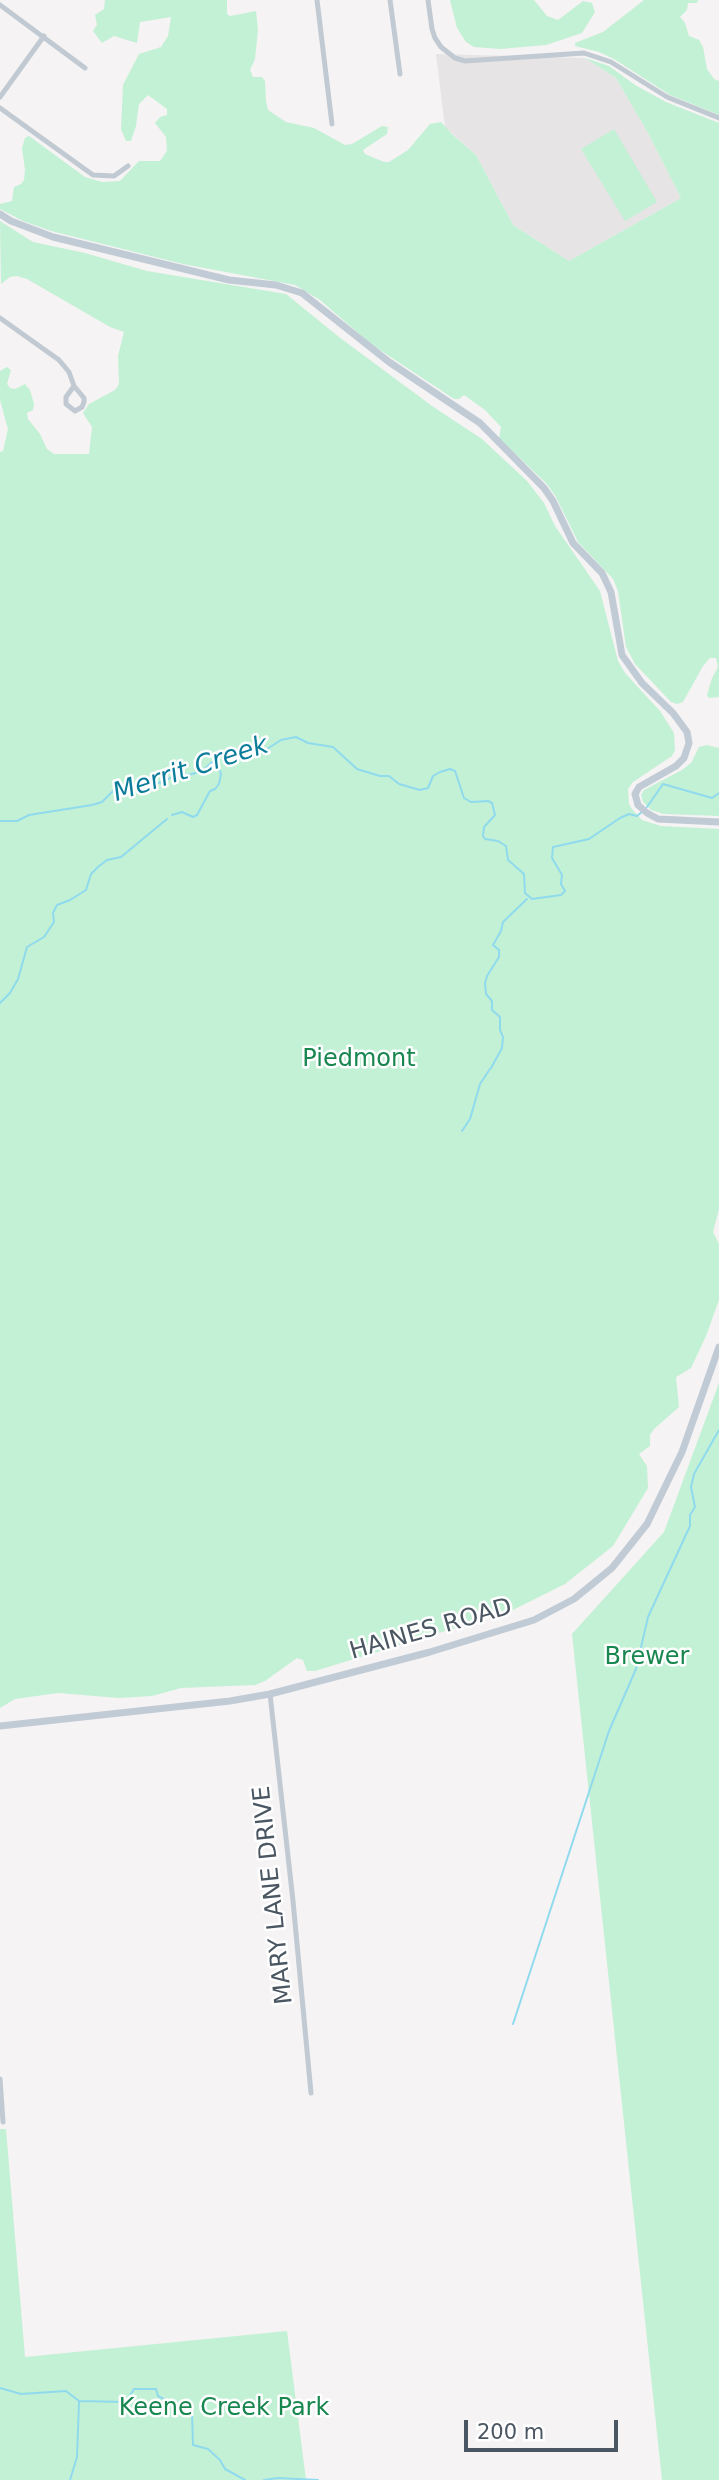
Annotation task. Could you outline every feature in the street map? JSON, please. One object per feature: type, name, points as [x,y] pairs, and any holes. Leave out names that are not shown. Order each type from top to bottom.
[{"type":"street","points":[[317,0],[332,124]]},
{"type":"street","points":[[390,0],[400,74]]},
{"type":"street","points":[[428,0],[435,38],[440,47],[455,58],[465,61],[584,53],[611,62],[667,97],[719,118]]},
{"type":"street","points":[[0,5],[85,68]]},
{"type":"street","points":[[0,97],[44,36]]},
{"type":"street","points":[[0,108],[93,175],[114,176],[128,166]]},
{"type":"street","points":[[0,214],[53,237],[229,279],[276,285],[302,293],[389,362],[480,422],[544,488],[573,543],[602,573],[611,592],[622,655],[633,673],[673,713],[687,732],[689,743],[684,758],[678,765],[639,787],[635,798],[640,807],[663,820],[719,822]]},
{"type":"street","points":[[0,318],[60,360],[69,372],[74,386],[84,397],[82,407],[75,411],[66,404],[66,397],[74,386]]},
{"type":"street","name":"HAINES ROAD","points":[[0,1726],[230,1702],[270,1694],[419,1655],[522,1624],[574,1599],[612,1568],[646,1524],[682,1452],[719,1347]]},
{"type":"street","name":"MARY LANE DRIVE","points":[[270,1694],[293,1900],[310,2092]]},
{"type":"street","points":[[0,2079],[3,2122]]},
{"type":"shaded area","points":[[436,54],[585,58],[616,78],[681,198],[569,261],[513,225],[476,155],[445,127]]},
{"type":"green space","points":[[105,0],[227,0],[227,14],[230,16],[256,11],[258,30],[255,59],[250,70],[253,77],[262,77],[265,81],[268,110],[286,122],[314,128],[345,145],[352,144],[382,126],[388,127],[387,134],[363,150],[365,154],[384,162],[389,162],[408,150],[430,124],[441,122],[476,155],[513,225],[569,261],[681,198],[616,78],[585,58],[609,66],[635,85],[666,102],[719,123],[719,697],[709,698],[707,695],[718,667],[716,658],[710,658],[703,666],[683,702],[677,704],[671,702],[635,664],[626,647],[618,591],[613,579],[578,542],[547,484],[499,438],[501,427],[485,410],[464,395],[454,399],[371,344],[320,300],[295,285],[183,264],[51,231],[0,209],[0,204],[12,201],[14,187],[24,180],[22,148],[25,138],[29,136],[85,177],[102,182],[120,181],[139,161],[160,161],[167,151],[166,137],[155,123],[160,117],[167,115],[167,109],[148,95],[139,104],[131,141],[126,141],[121,129],[123,85],[139,54],[161,47],[168,36],[171,17],[140,22],[137,43],[114,36],[102,43],[93,31],[97,25],[95,15],[104,9]]},
{"type":"green space","points":[[450,0],[534,0],[547,16],[558,20],[583,1],[592,3],[595,12],[582,33],[546,45],[500,49],[474,47],[466,42],[457,28]]},
{"type":"green space","points":[[644,0],[698,0],[697,3],[688,3],[687,10],[680,17],[689,36],[699,40],[707,69],[714,79],[719,81],[719,115],[670,95],[614,59],[575,46],[575,43],[603,32]]},
{"type":"green space","points":[[614,129],[657,202],[625,221],[581,149]]},
{"type":"green space","name":"Piedmont","points":[[0,221],[33,242],[85,253],[147,271],[286,294],[432,406],[482,439],[527,481],[544,503],[555,526],[600,591],[618,661],[625,673],[660,711],[674,733],[675,750],[672,756],[633,782],[628,789],[629,804],[642,820],[661,826],[719,829],[719,1209],[713,1232],[719,1244],[719,1300],[691,1368],[676,1377],[679,1407],[654,1429],[650,1435],[650,1446],[639,1454],[647,1466],[648,1488],[613,1546],[565,1584],[511,1611],[315,1671],[307,1671],[303,1660],[297,1658],[255,1685],[181,1688],[152,1696],[119,1698],[58,1693],[15,1699],[0,1708],[0,452],[3,451],[8,429],[0,400],[0,371],[7,367],[11,370],[7,384],[10,388],[15,389],[25,384],[30,390],[34,404],[33,410],[27,413],[28,419],[40,434],[47,449],[54,454],[89,454],[92,427],[83,413],[89,404],[115,390],[119,384],[118,356],[124,332],[110,327],[27,279],[10,277],[1,284]]},
{"type":"green space","points":[[707,745],[719,748],[719,816],[664,814],[651,810],[643,802],[641,795],[644,790],[682,770],[691,763],[699,747]]},
{"type":"green space","name":"Brewer","points":[[719,1383],[719,2480],[662,2480],[572,1634],[664,1532]]},
{"type":"green space","name":"Keene Creek Park","points":[[0,2129],[6,2129],[25,2357],[287,2331],[306,2480],[0,2480]]},
{"type":"waterway","name":"Merrit Creek","points":[[0,821],[17,821],[29,815],[92,805],[102,802],[112,792],[123,787],[149,787],[175,776],[202,771],[219,756],[261,753],[281,740],[296,737],[308,743],[333,747],[357,769],[389,776],[399,784],[420,790],[428,788],[433,776],[440,772],[450,769],[455,771],[464,798],[471,802],[492,803],[495,815],[484,827],[483,836],[506,846],[508,860],[524,874],[525,893],[532,899],[561,895],[565,891],[561,884],[562,875],[552,858],[553,847],[589,839],[620,818],[629,814],[637,816],[643,811]]},
{"type":"waterway","points":[[172,815],[182,812],[193,817],[197,815],[210,791],[219,784],[221,774],[213,761]]},
{"type":"waterway","name":"Merrit Creek","points":[[647,807],[663,784],[712,798],[719,793]]},
{"type":"waterway","points":[[0,1003],[18,979],[27,947],[44,937],[54,922],[53,913],[57,905],[86,890],[91,874],[98,867],[107,860],[121,857],[167,819]]},
{"type":"waterway","points":[[491,1068],[502,1048],[503,1037],[500,1017],[492,1010],[492,1001],[486,994],[487,976],[499,957],[499,950],[493,945],[503,922],[527,899]]},
{"type":"waterway","points":[[462,1131],[470,1119],[480,1084],[490,1069]]},
{"type":"waterway","points":[[513,2024],[609,1731],[636,1669],[648,1617],[690,1526],[690,1515],[695,1507],[691,1487],[694,1474],[719,1430]]},
{"type":"waterway","points":[[0,2388],[21,2394],[66,2391],[79,2401],[126,2402],[134,2389],[156,2389],[158,2396],[192,2414],[193,2445],[208,2449],[225,2469],[245,2480]]},
{"type":"waterway","points":[[70,2480],[77,2457],[79,2402]]},
{"type":"waterway","points":[[264,2480],[318,2480]]}]
